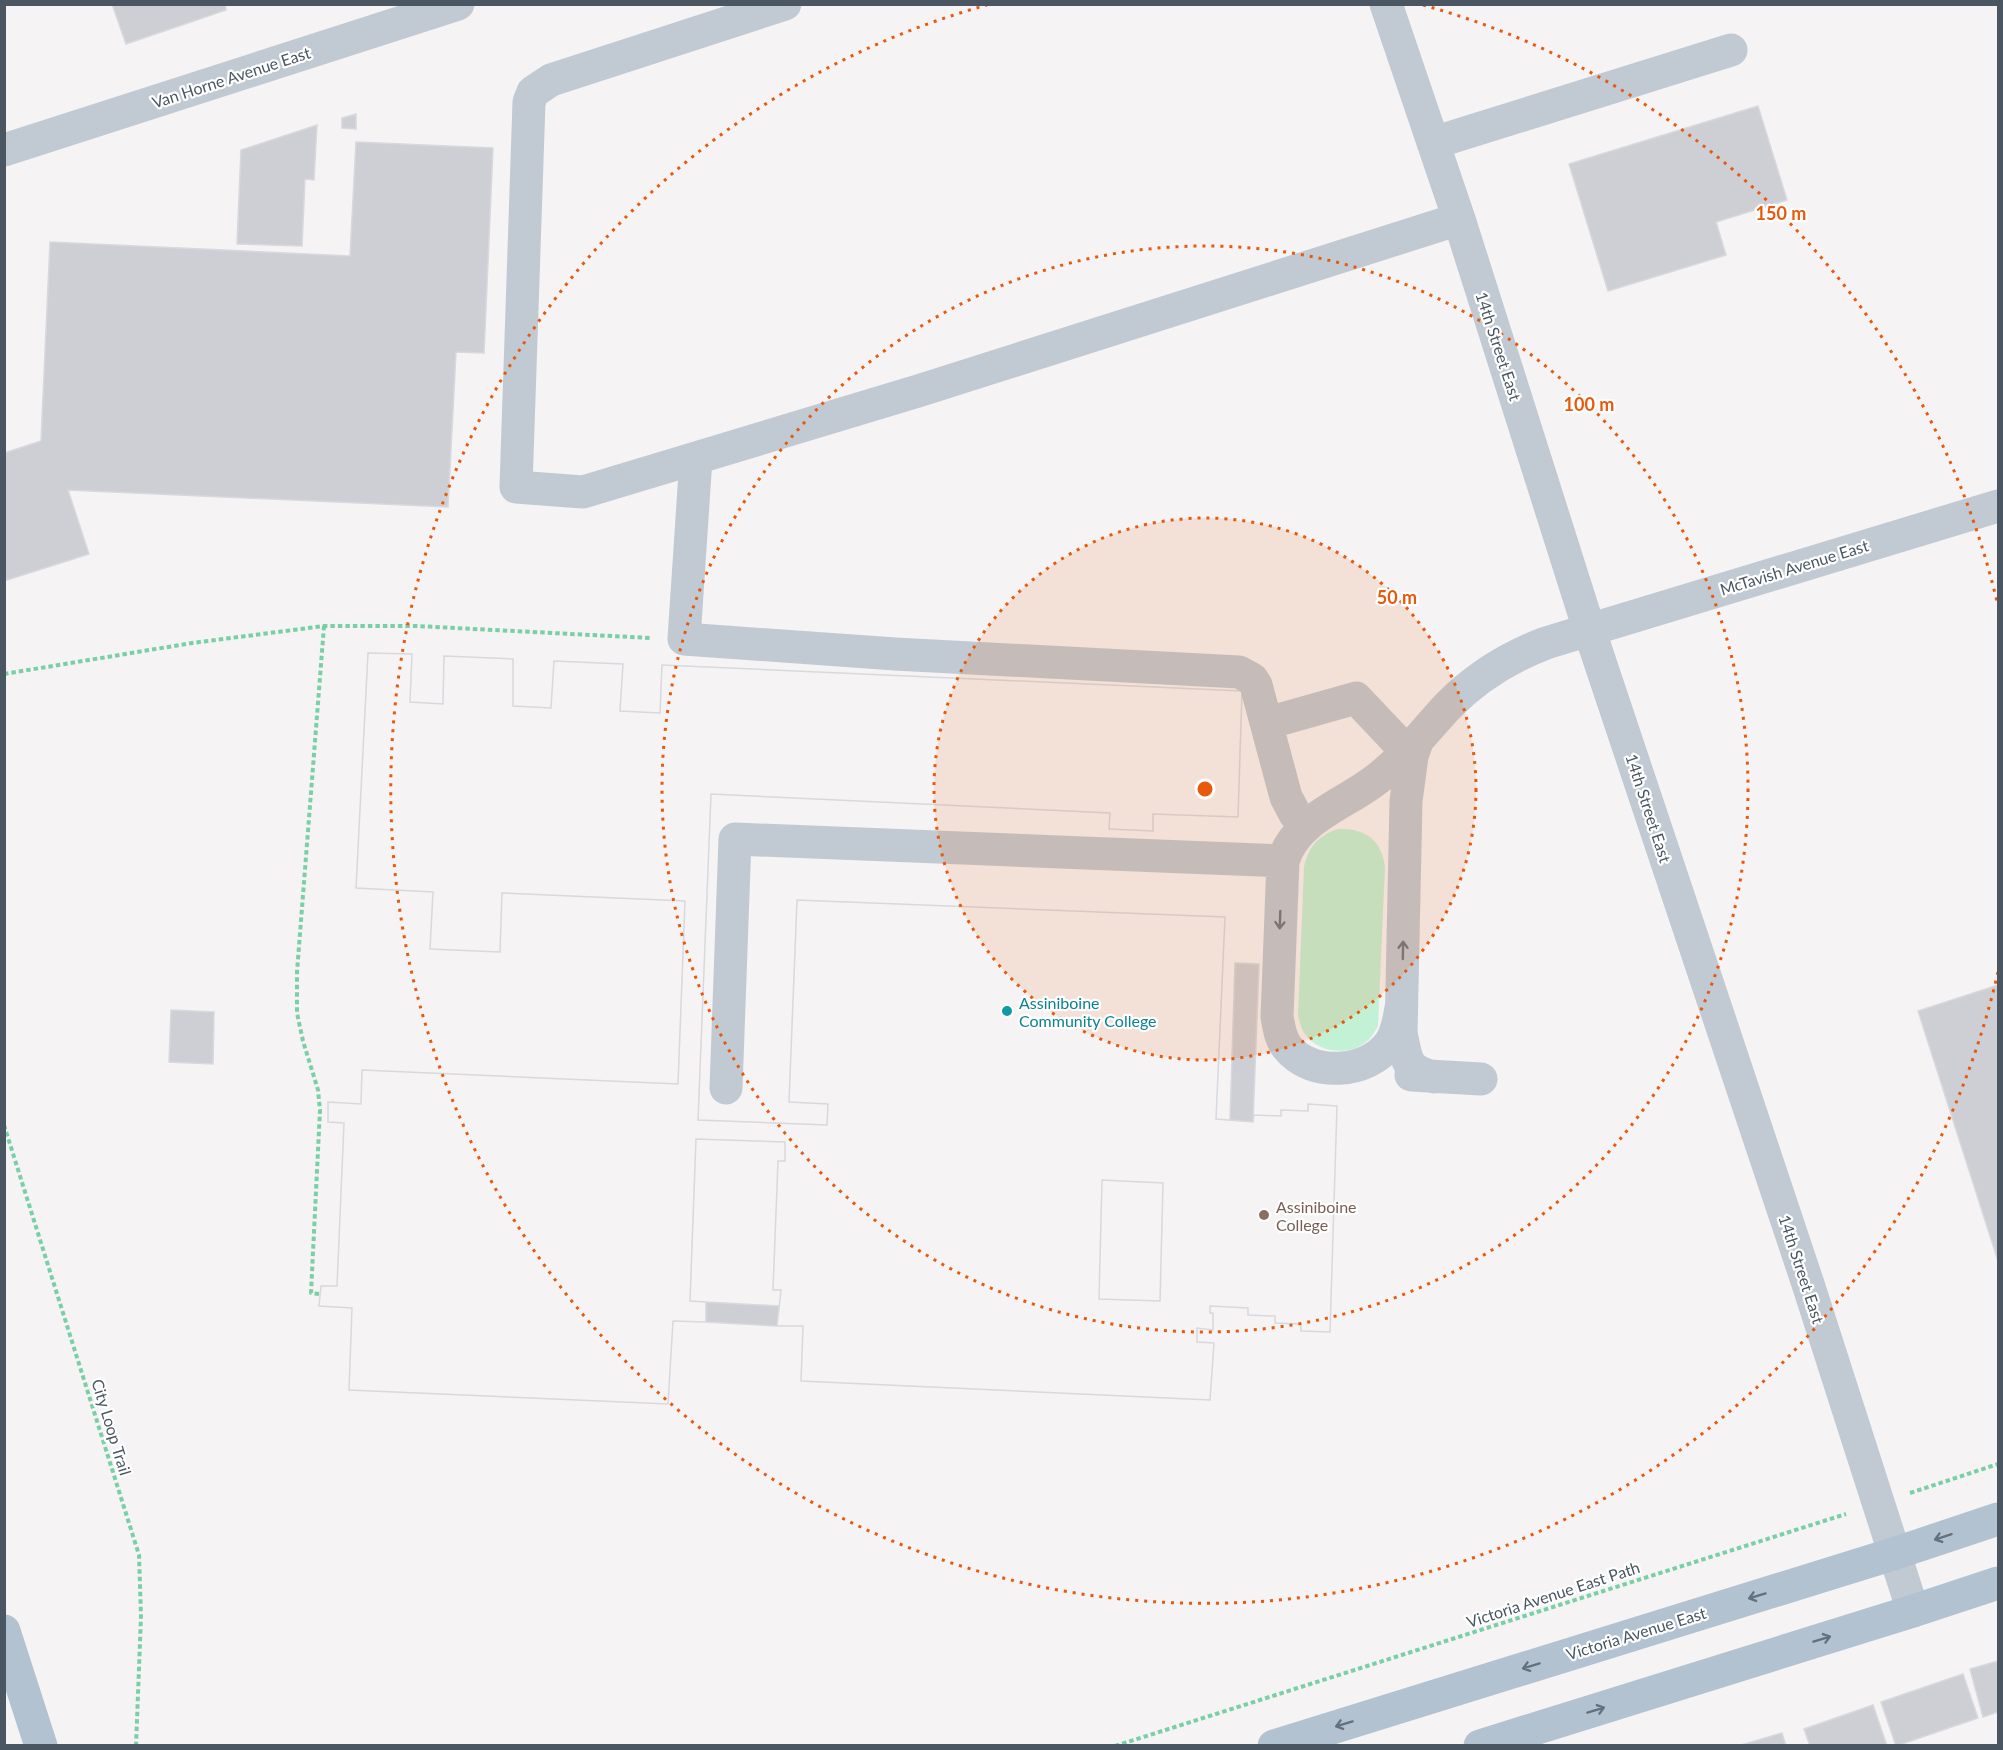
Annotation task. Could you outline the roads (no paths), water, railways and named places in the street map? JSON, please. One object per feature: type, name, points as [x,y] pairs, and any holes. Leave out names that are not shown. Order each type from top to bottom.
[{"type":"main road","name":"Victoria Avenue East","points":[[1274,1746],[1893,1554],[1998,1519]]},
{"type":"main road","points":[[1480,1746],[1998,1583]]},
{"type":"main road","points":[[4,1631],[41,1746]]},
{"type":"main road","points":[[30,1710],[53,1746]]},
{"type":"street","name":"Van Horne Avenue East","points":[[4,150],[458,4]]},
{"type":"street","points":[[785,4],[696,18],[551,80],[533,92],[529,102],[516,488],[583,492],[918,391],[1459,219]]},
{"type":"street","name":"14th Street East","points":[[1386,4],[1459,219],[1589,629],[1808,1284],[1913,1611]]},
{"type":"street","points":[[1433,143],[1731,50]]},
{"type":"street","points":[[696,458],[684,639],[895,654],[1239,672],[1256,685],[1289,805],[1307,825]]},
{"type":"street","name":"McTavish Avenue East","points":[[1283,861],[1293,838],[1307,825],[1361,791],[1411,754],[1448,706],[1489,672],[1524,651],[1589,629],[1998,506]]},
{"type":"street","points":[[1268,723],[1356,698],[1411,754],[1406,801],[1401,1033],[1406,1057],[1412,1068],[1419,1073],[1434,1077]]},
{"type":"street","points":[[726,1088],[735,838],[1283,861],[1277,1017],[1280,1034],[1286,1047],[1296,1056],[1328,1068],[1434,1077],[1482,1078]]},
{"type":"street","points":[[1328,1068],[1345,1068],[1363,1064],[1377,1057],[1390,1043],[1397,1027],[1401,1008]]},
{"type":"place","name":"Assiniboine Community College","points":[[1007,1011]]},
{"type":"place","name":"Assiniboine College","points":[[1264,1215]]}]
